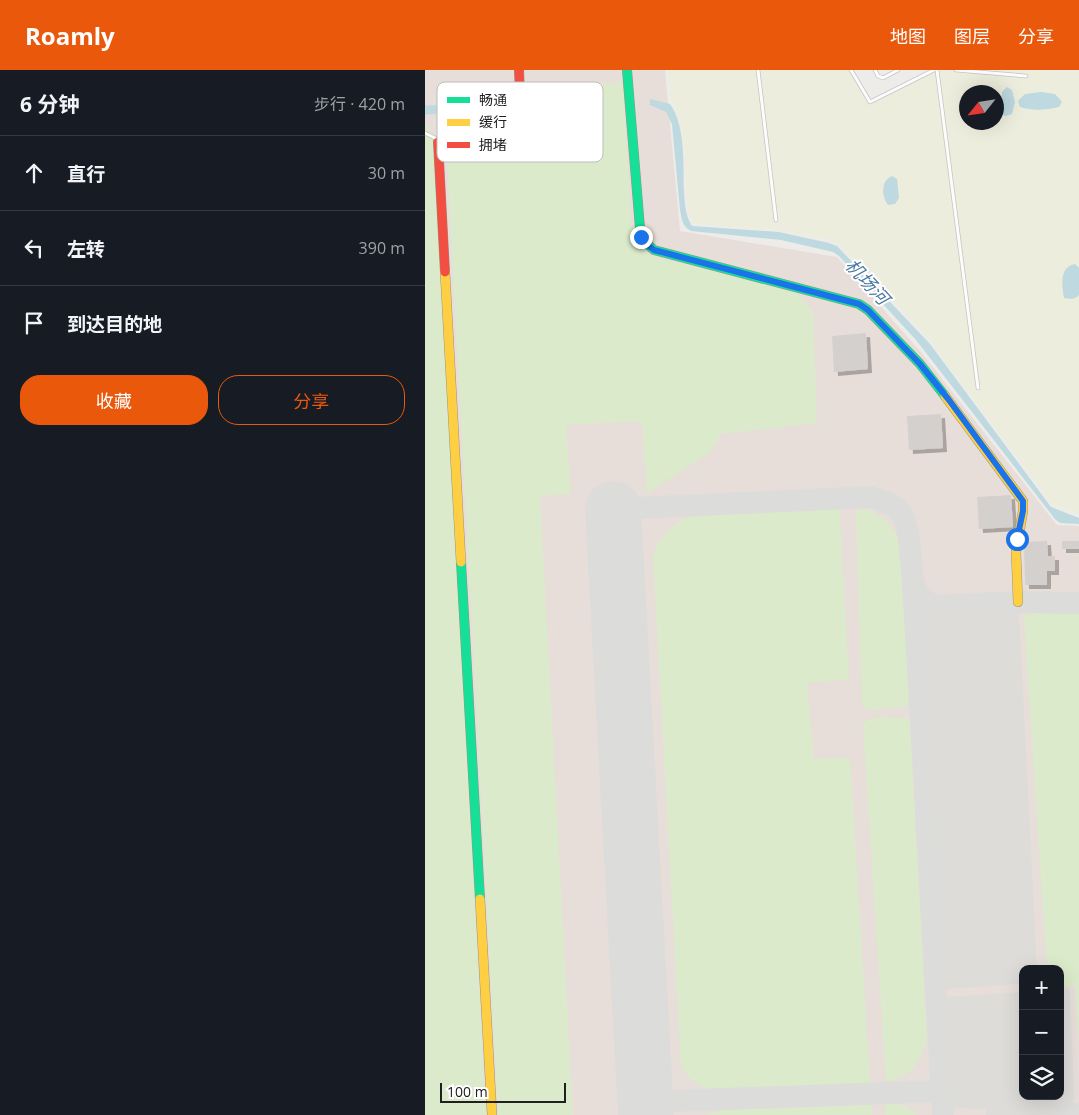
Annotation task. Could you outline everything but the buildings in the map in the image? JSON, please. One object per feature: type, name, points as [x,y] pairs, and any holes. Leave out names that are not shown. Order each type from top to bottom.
[{"type":"street","points":[[627,70],[640,228],[641,237],[645,243],[654,250],[859,304],[868,310],[920,364],[949,400],[1023,501],[1016,552],[1019,602]]},
{"type":"street","points":[[439,162],[492,1115]]},
{"type":"lane","points":[[759,70],[776,220]]},
{"type":"lane","points":[[851,70],[870,102],[935,70],[978,388]]},
{"type":"lane","points":[[875,70],[878,76],[883,78],[898,70]]},
{"type":"lane","points":[[956,70],[1026,76]]},
{"type":"lane","points":[[425,133],[437,139]]},
{"type":"shaded area","points":[[425,70],[665,70],[680,231],[837,257],[921,352],[1057,525],[1079,526],[1079,1115],[425,1115]]},
{"type":"shaded area","points":[[1019,610],[1037,965],[1019,965],[1019,984],[935,990],[915,614]]},
{"type":"shaded area","points":[[1064,989],[1070,989],[1075,1115],[986,1115],[986,1109],[951,1108],[943,997],[1019,992],[1019,1100],[1064,1100]]},
{"type":"green space","points":[[668,70],[848,70],[867,102],[871,105],[933,70],[1079,71],[1079,514],[1053,504],[942,358],[933,343],[840,244],[830,240],[782,230],[695,224],[688,212],[683,133],[677,110],[671,100]]},
{"type":"green space","points":[[603,83],[623,83],[631,220],[635,238],[649,255],[797,293],[813,312],[817,423],[721,434],[709,453],[647,493],[642,421],[566,425],[571,494],[540,496],[573,1115],[498,1115],[447,162],[603,162]]},
{"type":"green space","points":[[425,125],[428,125],[434,145],[486,1115],[425,1115]]},
{"type":"green space","points":[[839,504],[849,679],[807,683],[814,759],[850,757],[870,1083],[714,1090],[703,1087],[695,1082],[687,1075],[681,1065],[653,558],[658,544],[665,533],[689,517]]},
{"type":"green space","points":[[865,509],[885,520],[899,539],[910,699],[909,704],[904,707],[870,710],[862,705],[856,511]]},
{"type":"green space","points":[[1033,611],[1079,611],[1079,1040],[1075,986],[1064,987],[1064,965],[1047,965],[1024,619],[1027,614]]},
{"type":"green space","points":[[879,717],[907,718],[910,725],[927,1041],[917,1062],[908,1073],[895,1080],[886,1082],[863,725],[868,719]]},
{"type":"green space","points":[[887,1102],[905,1106],[918,1115],[885,1115],[885,1104]]},
{"type":"green space","points":[[872,1105],[872,1115],[705,1115],[724,1110]]},
{"type":"water","points":[[1007,87],[1012,90],[1015,102],[1012,114],[1006,116],[1004,115],[1004,90]]},
{"type":"water","points":[[1041,92],[1055,94],[1062,102],[1059,107],[1039,110],[1020,107],[1018,101],[1025,94]]},
{"type":"water","points":[[650,99],[670,104],[679,123],[683,146],[685,205],[692,226],[779,232],[837,246],[930,344],[1051,507],[1079,518],[1079,524],[1060,523],[1055,519],[916,340],[839,256],[833,252],[781,240],[691,231],[686,227],[680,210],[672,124],[666,112],[650,105]]},
{"type":"water","points":[[892,176],[897,179],[899,198],[895,204],[888,205],[883,189],[888,178]]},
{"type":"water","points":[[1075,264],[1079,268],[1079,295],[1070,299],[1064,298],[1062,282],[1064,273],[1066,269]]},
{"type":"waterway","name":"机场河","points":[[425,110],[437,110]]},
{"type":"taxiway","points":[[613,509],[871,497],[891,505],[901,513],[905,520],[913,577],[943,1115]]},
{"type":"taxiway","points":[[913,581],[916,590],[921,596],[935,606],[1018,602],[1079,603]]},
{"type":"taxiway","points":[[645,1102],[942,1091],[945,1105]]},
{"type":"taxiway","points":[[1061,1115],[1079,1114]]},
{"type":"runway","points":[[613,509],[646,1115]]},
{"type":"traffic: fast","points":[[627,70],[640,228],[643,238],[649,245],[654,250],[859,304],[868,310],[920,364],[945,396]]},
{"type":"traffic: fast","points":[[461,562],[480,899]]},
{"type":"traffic: slow","points":[[445,272],[461,562]]},
{"type":"traffic: slow","points":[[945,396],[1023,501],[1016,552],[1018,602]]},
{"type":"traffic: slow","points":[[480,899],[492,1115]]},
{"type":"traffic: jam","points":[[519,70],[519,82]]},
{"type":"traffic: jam","points":[[439,162],[445,272]]},
{"type":"route","points":[[641,237],[654,250],[859,304],[868,310],[920,364],[949,400],[1023,501],[1023,511],[1017,539]]}]
